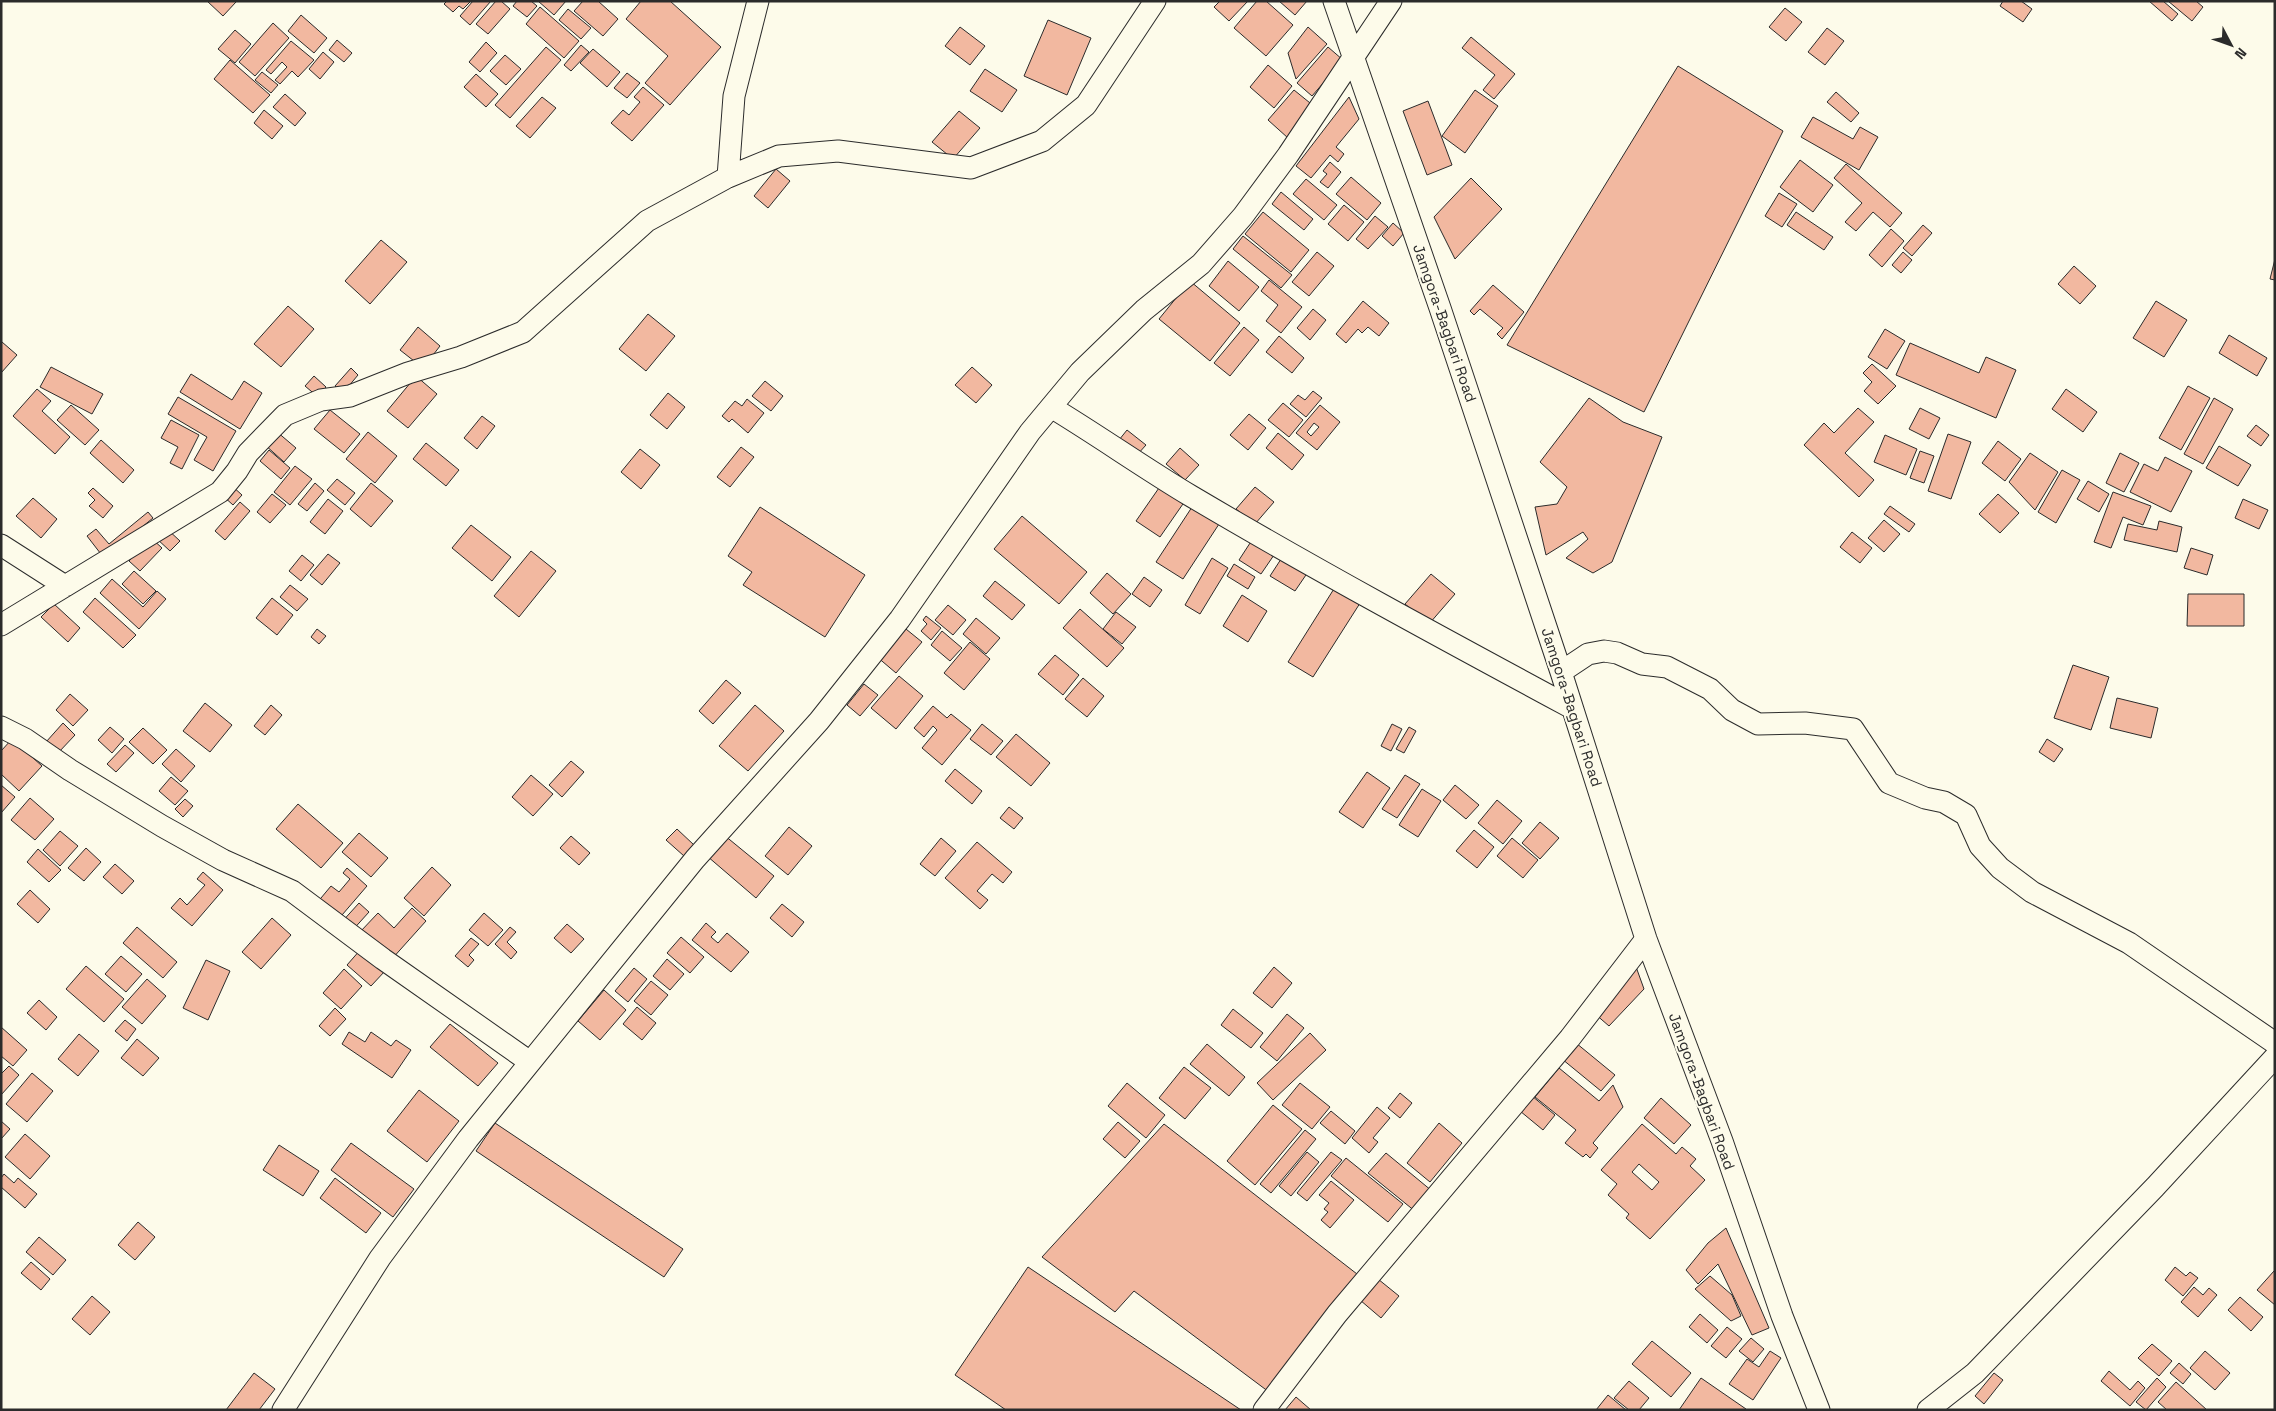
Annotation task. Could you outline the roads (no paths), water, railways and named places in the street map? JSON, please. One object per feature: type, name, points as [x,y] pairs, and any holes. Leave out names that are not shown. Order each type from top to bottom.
[{"type":"street","points":[[728,177],[734,96],[758,1]]},
{"type":"street","points":[[1,625],[220,492],[237,471],[248,453],[285,415],[321,400],[350,396],[408,373],[461,357],[523,332],[646,221],[728,177],[779,156],[838,151],[972,168],[1042,141],[1086,105],[1156,1]]},
{"type":"street","name":"Jamgora-Bagbari Road","points":[[1334,1],[1355,57],[1561,672],[1646,939],[1722,1141],[1782,1316],[1819,1410]]},
{"type":"street","points":[[284,1410],[380,1258],[468,1139],[694,858],[819,721],[900,619],[1030,432],[1080,372],[1144,310],[1201,264],[1243,216],[1288,155],[1391,1]]},
{"type":"street","points":[[1051,407],[1198,500],[1406,619],[1572,708]]},
{"type":"street","points":[[1,545],[66,586]]},
{"type":"street","points":[[1561,672],[1588,654],[1604,651],[1617,653],[1642,664],[1667,667],[1710,688],[1732,710],[1758,724],[1805,722],[1854,729],[1889,783],[1926,798],[1944,802],[1966,815],[1980,846],[2000,868],[2032,892],[2128,943],[2275,1043]]},
{"type":"street","points":[[1,727],[25,738],[70,770],[171,831],[223,860],[292,892],[382,959],[530,1062]]},
{"type":"street","points":[[1264,1410],[1336,1314],[1570,1038],[1646,939]]},
{"type":"street","points":[[1928,1410],[1975,1373],[2155,1187],[2275,1057]]}]
